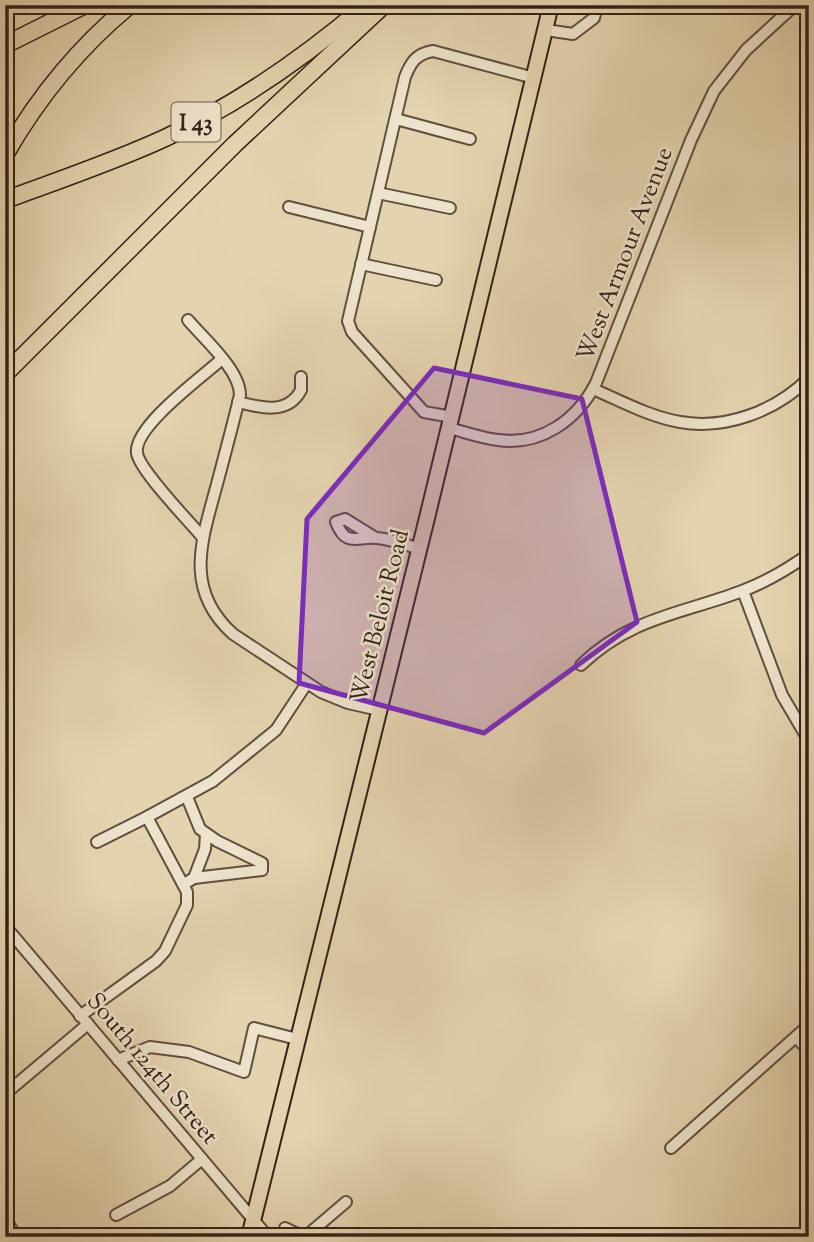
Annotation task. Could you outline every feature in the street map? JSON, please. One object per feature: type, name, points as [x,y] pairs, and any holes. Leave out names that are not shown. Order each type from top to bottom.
[{"type":"highway","points":[[5,45],[85,5]]},
{"type":"highway","points":[[5,155],[34,107],[62,71],[95,36],[130,5]]},
{"type":"highway","name":"I 43","points":[[5,200],[121,157],[206,117],[280,71],[366,5]]},
{"type":"highway","points":[[5,374],[235,144],[384,5]]},
{"type":"main road","name":"West Beloit Road","points":[[248,1237],[420,549],[551,5]]},
{"type":"street","points":[[545,30],[573,34],[594,18],[597,5]]},
{"type":"street","name":"West Armour Avenue","points":[[361,264],[349,317],[350,327],[424,412],[496,440],[523,440],[559,427],[575,415],[593,389],[629,304],[691,140],[714,92],[746,50],[795,5]]},
{"type":"street","points":[[436,280],[361,264],[411,61],[424,52],[443,53],[534,78]]},
{"type":"street","points":[[396,119],[470,139]]},
{"type":"street","points":[[378,193],[450,208]]},
{"type":"street","points":[[289,207],[370,227]]},
{"type":"street","points":[[188,320],[238,380],[240,395],[203,538],[200,572],[207,601],[224,626],[242,641],[307,683],[333,698],[379,710]]},
{"type":"street","points":[[203,538],[144,468],[138,458],[137,445],[146,428],[222,359]]},
{"type":"street","points":[[238,402],[261,408],[291,404],[301,390],[301,377]]},
{"type":"street","points":[[593,389],[666,418],[688,423],[711,422],[747,416],[768,408],[791,395],[809,378]]},
{"type":"street","points":[[374,537],[420,549]]},
{"type":"street","points":[[581,665],[609,642],[652,619],[743,591],[785,571],[809,555]]},
{"type":"street","points":[[743,591],[782,695],[809,741]]},
{"type":"street","points":[[97,842],[213,781],[276,730],[307,683]]},
{"type":"street","points":[[187,797],[200,829],[262,863],[262,870],[189,881]]},
{"type":"street","points":[[147,817],[189,881]]},
{"type":"street","points":[[5,1094],[84,1020],[165,951],[187,905],[189,881],[205,849],[206,834]]},
{"type":"street","name":"South 124th Street","points":[[5,926],[268,1237]]},
{"type":"street","points":[[671,1148],[809,1025]]},
{"type":"street","points":[[118,1060],[150,1047],[189,1052],[244,1072],[254,1028],[297,1039]]},
{"type":"street","points":[[796,1037],[809,1051]]},
{"type":"street","points":[[116,1215],[170,1186],[202,1159]]},
{"type":"street","points":[[285,1228],[304,1237],[346,1202]]},
{"type":"street","points":[[5,1218],[16,1237]]},
{"type":"highlighted area","points":[[434,368],[582,399],[637,622],[484,733],[299,683],[307,519]]}]
